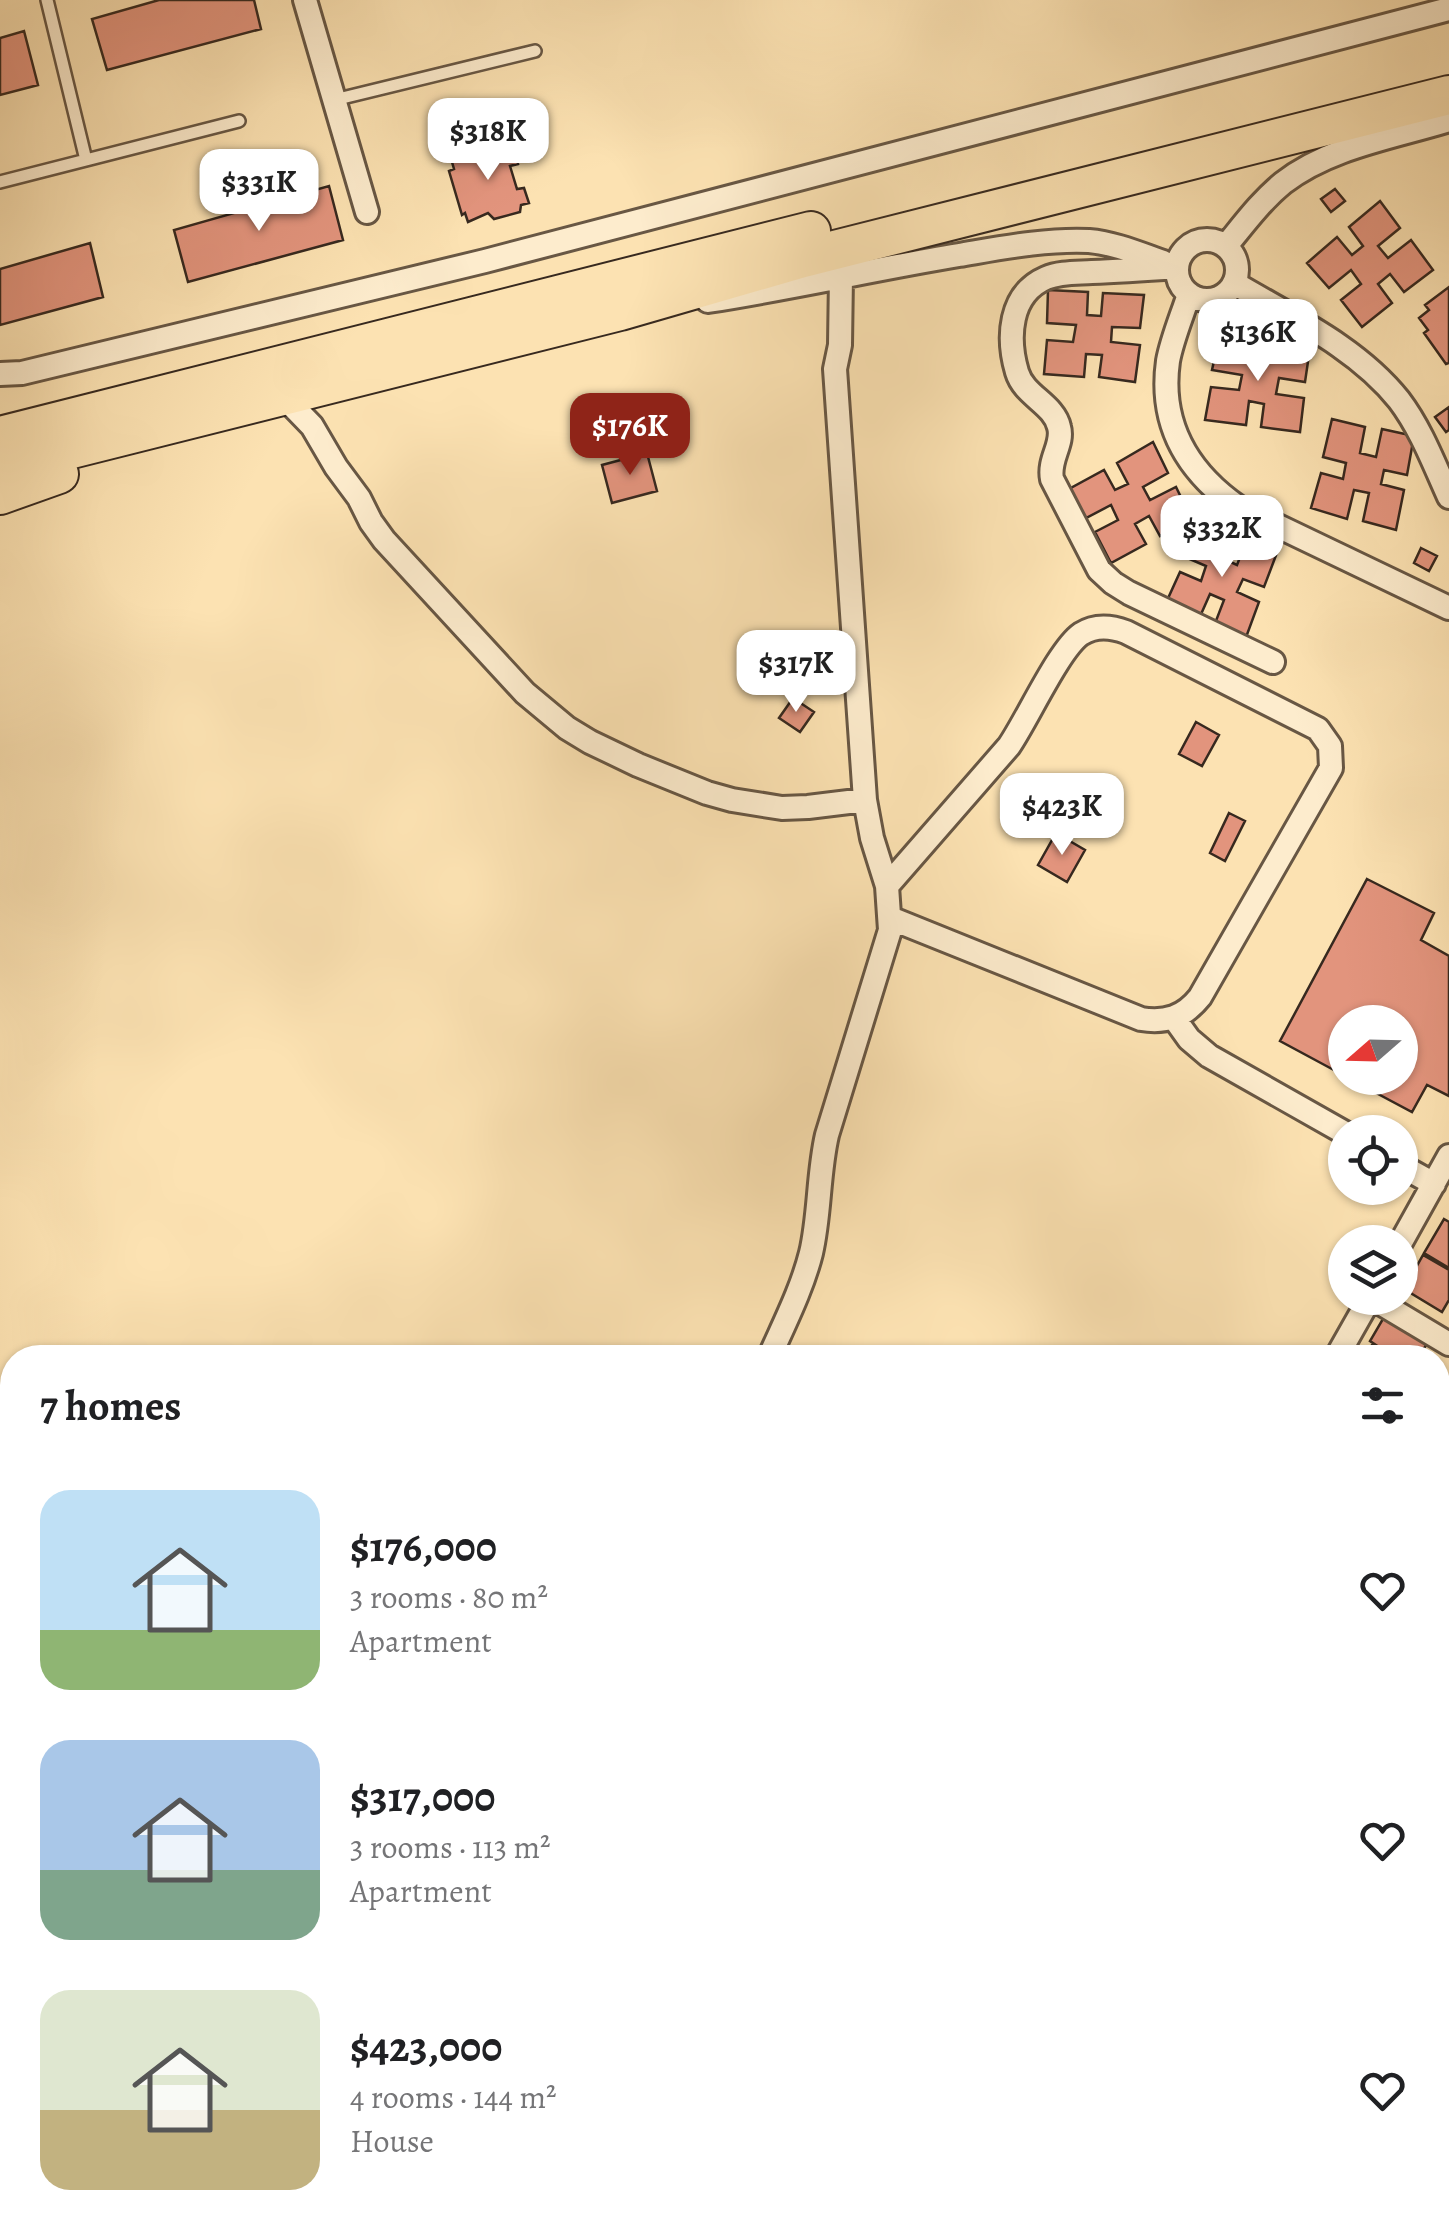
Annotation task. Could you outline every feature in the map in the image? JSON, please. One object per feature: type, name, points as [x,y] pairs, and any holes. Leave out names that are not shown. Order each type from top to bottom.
[{"type":"highway","points":[[0,436],[1449,71]]},
{"type":"highway","points":[[0,467],[620,311],[804,258],[1449,95]]},
{"type":"highway","points":[[0,495],[228,410]]},
{"type":"highway","points":[[0,415],[88,412]]},
{"type":"street","points":[[305,0],[368,212]]},
{"type":"street","points":[[0,374],[22,373],[485,261],[1449,9]]},
{"type":"street","points":[[1226,246],[1268,196],[1305,168],[1346,151],[1449,120]]},
{"type":"street","points":[[1214,240],[1226,246],[1236,264],[1234,283],[1224,295],[1211,300],[1190,294],[1178,280],[1182,252],[1193,243],[1214,240]]},
{"type":"street","points":[[620,311],[798,287],[841,276],[1045,243],[1091,242],[1177,266]]},
{"type":"street","points":[[1177,266],[1056,275],[1035,284],[1019,302],[1012,324],[1017,374],[1025,388],[1057,420],[1060,439],[1051,465],[1054,486],[1105,577],[1128,593],[1273,662]]},
{"type":"street","points":[[775,1345],[811,1254],[828,1135],[888,942],[890,918],[887,886],[865,800],[835,369],[840,344],[841,276]]},
{"type":"street","points":[[1234,283],[1352,354],[1377,376],[1420,433],[1449,497]]},
{"type":"street","points":[[1190,294],[1168,358],[1166,387],[1170,416],[1194,469],[1238,508],[1449,608]]},
{"type":"street","points":[[283,396],[312,426],[371,522],[409,569],[524,694],[567,728],[614,754],[732,800],[782,808],[865,800]]},
{"type":"street","points":[[887,886],[1009,746],[1072,642],[1097,628],[1126,632],[1318,729],[1332,753],[1331,768],[1200,997],[1174,1018],[1141,1018],[890,918]]},
{"type":"street","points":[[1174,1018],[1189,1039],[1210,1056],[1328,1123]]},
{"type":"street","points":[[1411,1225],[1449,1156]]},
{"type":"street","points":[[1418,1175],[1434,1184]]},
{"type":"street","points":[[1344,1345],[1361,1315]]},
{"type":"street","points":[[1400,1315],[1449,1344]]},
{"type":"lane","points":[[48,0],[86,160]]},
{"type":"lane","points":[[334,100],[535,51]]},
{"type":"lane","points":[[0,182],[239,121]]},
{"type":"building","points":[[159,0],[254,0],[261,29],[107,70],[92,19]]},
{"type":"building","points":[[24,31],[38,85],[0,95],[0,38]]},
{"type":"building","points":[[502,142],[505,146],[513,144],[518,164],[510,166],[517,189],[524,188],[529,203],[521,205],[520,212],[494,219],[488,213],[468,222],[465,213],[462,215],[449,171],[454,169],[452,162],[463,158],[464,161],[479,147]]},
{"type":"building","points":[[329,186],[343,240],[188,282],[174,230]]},
{"type":"building","points":[[1335,189],[1345,201],[1331,212],[1321,199]]},
{"type":"building","points":[[1380,201],[1400,228],[1378,246],[1388,258],[1411,240],[1433,270],[1404,292],[1390,274],[1378,284],[1392,303],[1362,327],[1341,300],[1361,284],[1351,270],[1329,288],[1307,263],[1337,237],[1352,255],[1363,246],[1349,227]]},
{"type":"building","points":[[90,243],[103,297],[0,325],[0,269]]},
{"type":"building","points":[[1449,287],[1446,364],[1424,333],[1428,330],[1419,318],[1429,310],[1425,305]]},
{"type":"building","points":[[1048,290],[1088,292],[1087,315],[1101,316],[1103,293],[1144,295],[1140,328],[1112,327],[1111,342],[1140,345],[1135,382],[1099,377],[1102,355],[1086,354],[1084,377],[1044,374],[1047,340],[1073,342],[1076,325],[1047,323]]},
{"type":"building","points":[[1220,334],[1255,341],[1252,363],[1267,365],[1271,342],[1310,348],[1305,382],[1279,378],[1276,394],[1304,398],[1300,432],[1261,427],[1264,404],[1249,401],[1246,425],[1205,420],[1211,387],[1239,390],[1242,375],[1212,370]]},
{"type":"building","points":[[1449,407],[1449,430],[1446,432],[1435,417]]},
{"type":"building","points":[[1332,419],[1365,427],[1360,453],[1376,457],[1382,429],[1414,436],[1407,475],[1384,470],[1381,484],[1404,490],[1396,530],[1363,521],[1369,493],[1354,490],[1347,519],[1311,508],[1321,473],[1343,479],[1346,463],[1323,457]]},
{"type":"building","points":[[1153,442],[1168,473],[1143,487],[1150,500],[1176,487],[1192,520],[1160,536],[1149,516],[1135,524],[1146,544],[1111,563],[1095,532],[1118,520],[1111,505],[1086,518],[1069,489],[1104,470],[1115,490],[1128,484],[1117,463]]},
{"type":"building","points":[[647,453],[657,491],[612,503],[602,465]]},
{"type":"building","points":[[1200,520],[1231,534],[1222,558],[1237,565],[1247,539],[1278,550],[1264,587],[1243,579],[1237,592],[1259,602],[1245,640],[1214,626],[1224,600],[1210,594],[1198,621],[1165,605],[1180,572],[1201,581],[1206,566],[1185,557]]},
{"type":"building","points":[[1421,548],[1437,556],[1429,571],[1414,563]]},
{"type":"building","points":[[793,698],[814,712],[800,732],[779,718]]},
{"type":"building","points":[[1196,722],[1219,735],[1202,766],[1179,754]]},
{"type":"building","points":[[1229,813],[1245,821],[1225,861],[1210,853]]},
{"type":"building","points":[[1056,833],[1085,850],[1067,882],[1038,865]]},
{"type":"building","points":[[1367,879],[1434,913],[1421,940],[1449,956],[1449,1096],[1427,1085],[1412,1112],[1380,1095],[1418,1095],[1418,1005],[1328,1005],[1328,1067],[1280,1041]]},
{"type":"building","points":[[1444,1219],[1449,1222],[1449,1268],[1424,1253]]},
{"type":"building","points":[[1423,1255],[1449,1270],[1449,1300],[1442,1312],[1418,1297],[1418,1264]]},
{"type":"building","points":[[1385,1315],[1392,1315],[1430,1339],[1426,1345],[1376,1345],[1370,1341]]}]
